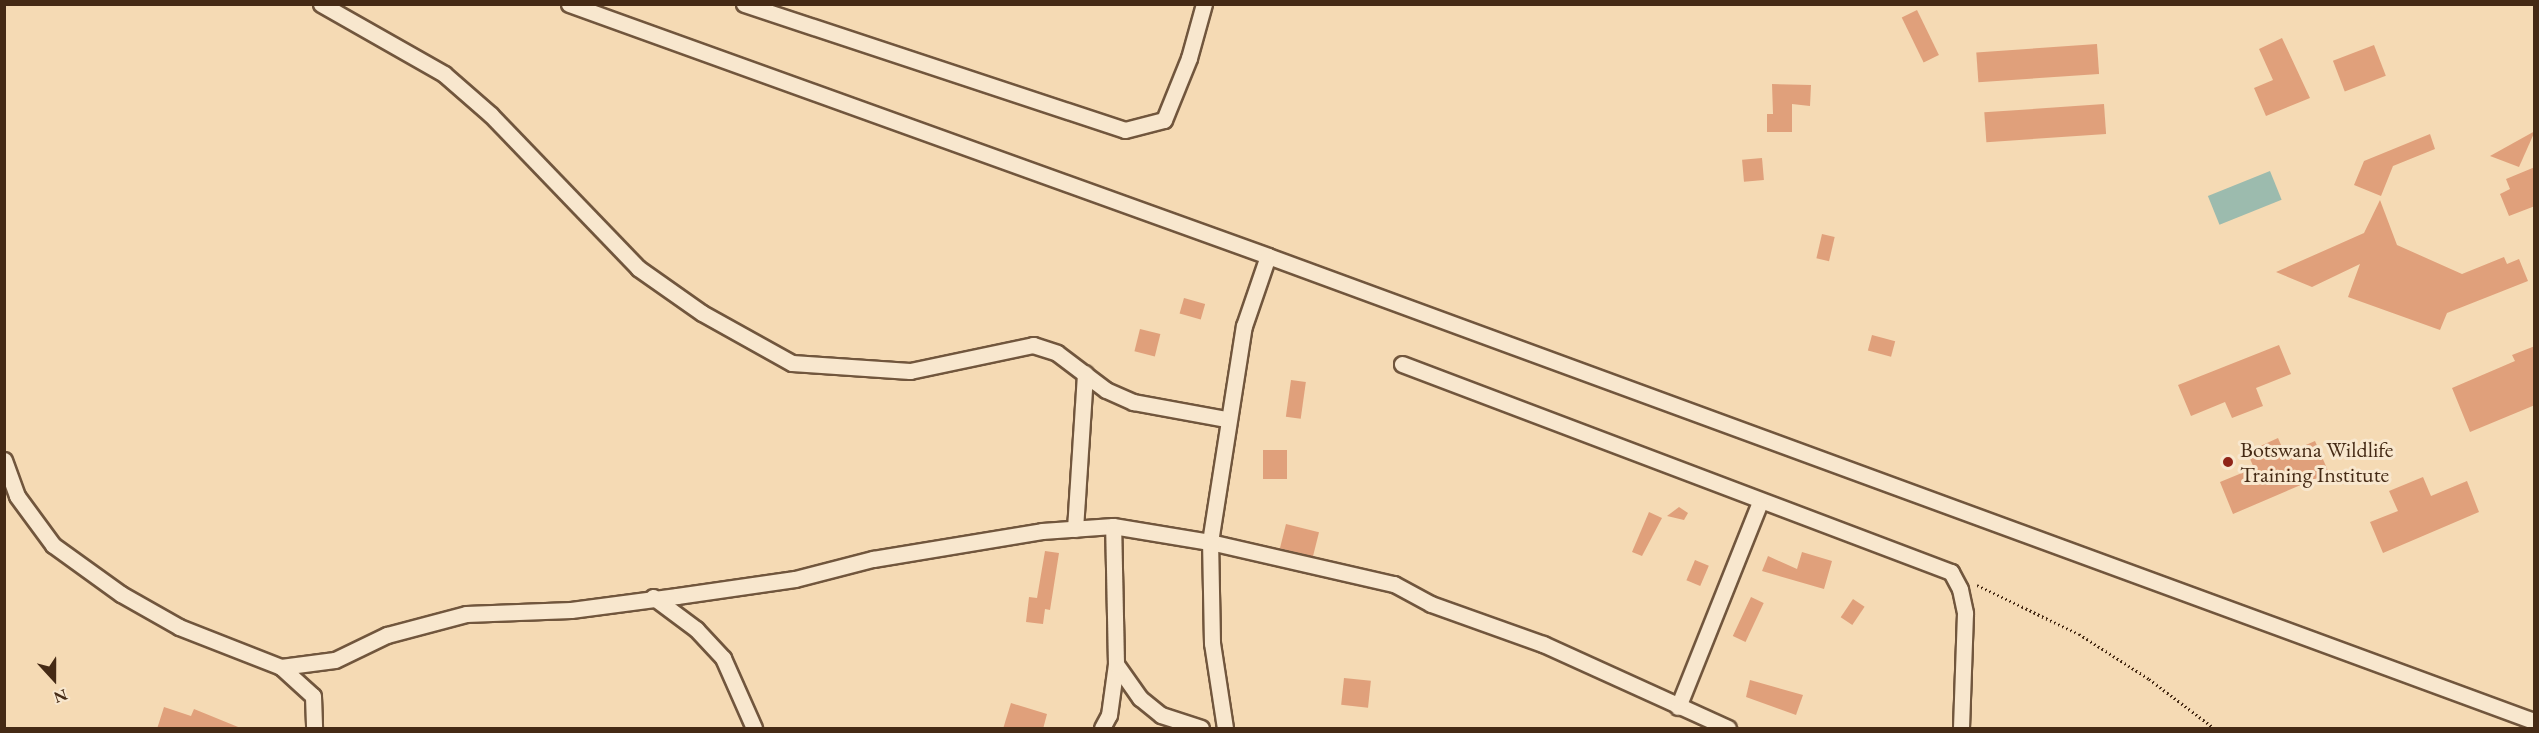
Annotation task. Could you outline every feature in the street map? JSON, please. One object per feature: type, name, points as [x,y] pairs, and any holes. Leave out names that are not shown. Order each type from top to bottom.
[{"type":"street","points":[[321,4],[444,74],[492,115],[638,268],[702,313],[769,353],[792,363],[883,372],[910,371],[1033,345],[1057,353],[1106,390],[1133,402],[1227,419]]},
{"type":"street","points":[[570,4],[1268,256],[2535,721]]},
{"type":"street","points":[[744,4],[1125,130],[1144,128],[1164,120],[1172,108],[1204,4]]},
{"type":"street","points":[[1225,729],[1212,643],[1210,542],[1227,419],[1244,326],[1268,256]]},
{"type":"street","points":[[1402,364],[1760,502],[1951,572],[1960,589],[1965,613],[1961,729]]},
{"type":"street","points":[[1076,529],[1085,374]]},
{"type":"street","points":[[4,460],[17,496],[53,545],[121,594],[179,627],[281,668],[313,696],[314,729]]},
{"type":"street","points":[[1678,707],[1760,502]]},
{"type":"street","points":[[1102,729],[1108,715],[1116,664],[1113,526]]},
{"type":"street","points":[[281,668],[335,660],[387,635],[466,614],[571,610],[795,579],[873,559],[1076,529],[1113,526],[1210,542],[1394,584],[1431,604],[1543,644],[1728,729]]},
{"type":"street","points":[[653,597],[696,629],[723,658],[754,729]]},
{"type":"street","points":[[1116,664],[1140,698],[1161,715],[1201,729]]},
{"type":"path","points":[[1951,572],[2079,634],[2149,679],[2214,729]]},
{"type":"shaded area","points":[[2270,171],[2282,200],[2219,225],[2208,196]]},
{"type":"building","points":[[1917,10],[1939,55],[1924,62],[1902,17]]},
{"type":"building","points":[[2282,38],[2310,98],[2266,116],[2254,88],[2273,80],[2259,49]]},
{"type":"building","points":[[2097,44],[2099,74],[1978,82],[1976,52]]},
{"type":"building","points":[[2374,45],[2386,76],[2345,92],[2333,61]]},
{"type":"building","points":[[1772,84],[1811,85],[1810,106],[1792,104],[1792,132],[1767,132],[1767,114],[1773,114]]},
{"type":"building","points":[[2104,104],[2106,134],[1986,142],[1984,112]]},
{"type":"building","points":[[2535,131],[2519,167],[2490,156]]},
{"type":"building","points":[[2430,134],[2435,149],[2393,166],[2381,196],[2354,185],[2364,161]]},
{"type":"building","points":[[1762,158],[1764,180],[1744,182],[1742,160]]},
{"type":"building","points":[[2535,167],[2535,206],[2509,216],[2500,194],[2510,189],[2506,179]]},
{"type":"building","points":[[2380,200],[2397,245],[2462,274],[2504,257],[2507,264],[2519,259],[2528,281],[2447,313],[2440,330],[2348,297],[2360,264],[2312,287],[2276,272],[2364,233]]},
{"type":"building","points":[[1822,234],[1835,237],[1829,261],[1816,258]]},
{"type":"building","points":[[1184,298],[1205,304],[1201,319],[1180,313]]},
{"type":"building","points":[[1140,329],[1160,334],[1155,356],[1134,351]]},
{"type":"building","points":[[1872,335],[1895,341],[1891,357],[1868,350]]},
{"type":"building","points":[[2279,345],[2291,374],[2256,388],[2263,406],[2232,418],[2225,402],[2191,416],[2178,385]]},
{"type":"building","points":[[2535,346],[2535,405],[2470,432],[2452,388],[2515,361],[2512,355]]},
{"type":"building","points":[[1291,380],[1306,382],[1301,419],[1286,417]]},
{"type":"building","points":[[2278,438],[2285,454],[2315,441],[2329,473],[2233,514],[2220,482],[2254,468],[2247,452]]},
{"type":"building","points":[[1263,450],[1287,450],[1287,479],[1263,479]]},
{"type":"building","points":[[2423,477],[2431,496],[2467,481],[2479,512],[2383,553],[2370,522],[2398,511],[2389,491]]},
{"type":"building","points":[[1679,507],[1688,513],[1684,520],[1667,516]]},
{"type":"building","points":[[1649,512],[1662,518],[1642,556],[1632,552]]},
{"type":"building","points":[[1286,524],[1319,532],[1313,556],[1280,548]]},
{"type":"building","points":[[1045,551],[1059,553],[1050,610],[1045,609],[1043,624],[1026,622],[1029,597],[1037,598]]},
{"type":"building","points":[[1802,552],[1832,561],[1824,589],[1762,571],[1768,556],[1797,569]]},
{"type":"building","points":[[1695,560],[1709,566],[1700,586],[1686,580]]},
{"type":"building","points":[[1751,597],[1764,603],[1746,642],[1733,636]]},
{"type":"building","points":[[1853,599],[1865,607],[1852,625],[1841,617]]},
{"type":"building","points":[[1344,678],[1371,681],[1368,708],[1341,705]]},
{"type":"building","points":[[1750,680],[1803,695],[1796,715],[1746,697]]},
{"type":"building","points":[[1011,703],[1047,714],[1043,729],[1003,729]]},
{"type":"building","points":[[164,707],[191,716],[194,709],[243,729],[157,729]]},
{"type":"place","name":"Botswana Wildlife Training Institute","points":[[2228,462]]}]
